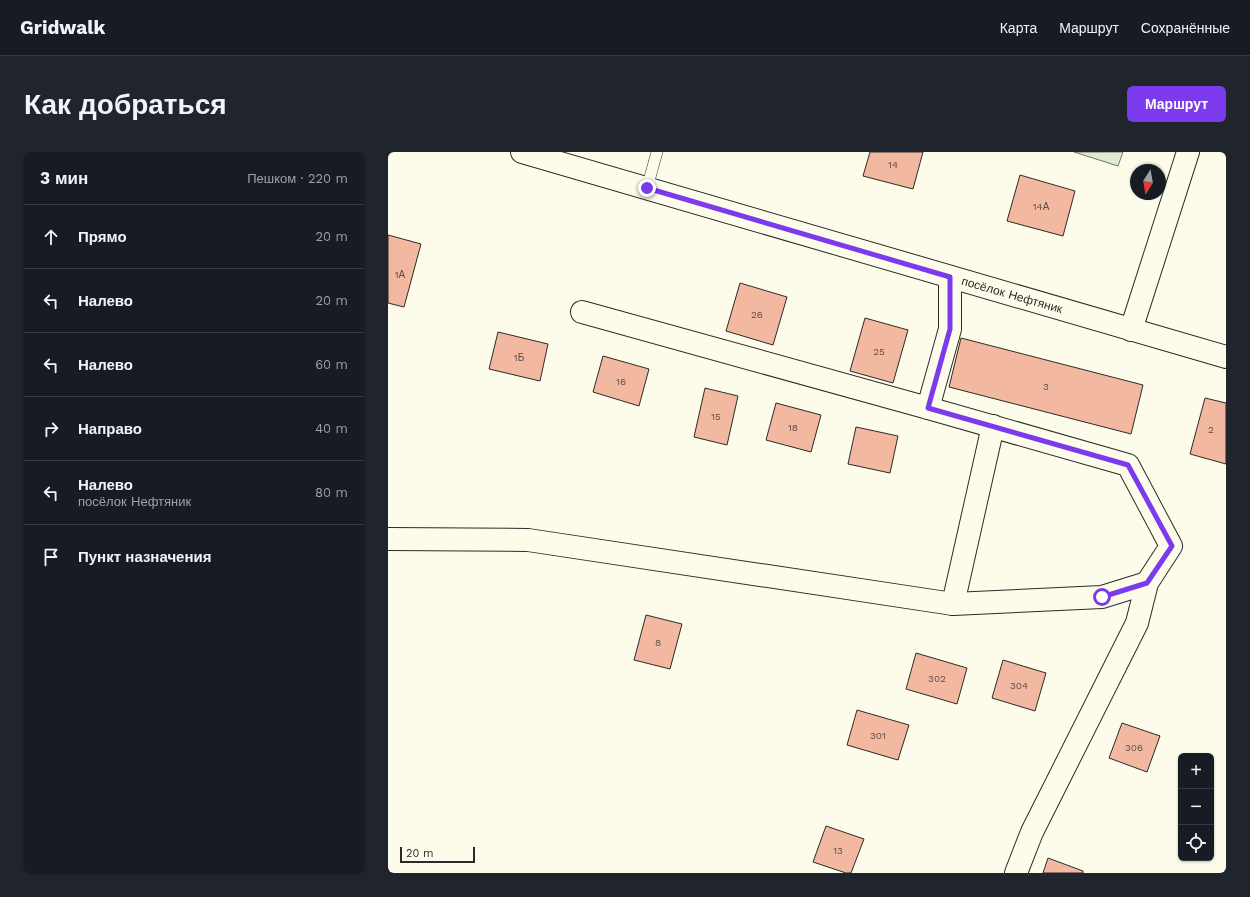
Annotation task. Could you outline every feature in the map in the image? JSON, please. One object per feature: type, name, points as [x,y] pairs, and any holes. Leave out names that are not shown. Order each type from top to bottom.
[{"type":"street","name":"посёлок Нефтяник","points":[[522,152],[1226,357]]},
{"type":"street","points":[[1131,330],[1188,152]]},
{"type":"street","points":[[928,408],[950,329],[950,277]]},
{"type":"street","points":[[582,312],[1128,465],[1172,546],[1147,583],[1137,623],[1032,832],[1016,873]]},
{"type":"street","points":[[953,604],[993,426]]},
{"type":"street","points":[[388,539],[528,540],[953,604],[1102,597],[1147,583]]},
{"type":"lane","points":[[647,188],[657,152]]},
{"type":"green space","points":[[1074,152],[1123,152],[1118,166]]},
{"type":"building","points":[[870,152],[923,152],[913,189],[863,176]]},
{"type":"building","points":[[1020,175],[1075,191],[1063,236],[1007,221]]},
{"type":"building","points":[[388,235],[421,244],[404,307],[388,303]]},
{"type":"building","points":[[740,283],[787,297],[773,345],[726,331]]},
{"type":"building","points":[[865,318],[908,330],[893,383],[850,371]]},
{"type":"building","points":[[498,332],[548,344],[540,381],[489,369]]},
{"type":"building","points":[[961,338],[1143,385],[1131,434],[949,387]]},
{"type":"building","points":[[603,356],[649,369],[639,406],[593,392]]},
{"type":"building","points":[[705,388],[738,396],[727,445],[694,437]]},
{"type":"building","points":[[1205,398],[1226,403],[1226,464],[1190,454]]},
{"type":"building","points":[[776,403],[821,415],[811,452],[766,440]]},
{"type":"building","points":[[856,427],[898,436],[890,473],[848,464]]},
{"type":"building","points":[[646,615],[682,624],[670,669],[634,660]]},
{"type":"building","points":[[916,653],[967,668],[957,704],[906,689]]},
{"type":"building","points":[[1003,660],[1046,673],[1035,711],[992,698]]},
{"type":"building","points":[[857,710],[909,725],[898,760],[847,745]]},
{"type":"building","points":[[1122,723],[1160,736],[1147,772],[1109,758]]},
{"type":"building","points":[[826,826],[864,839],[851,873],[846,873],[813,862]]},
{"type":"building","points":[[1048,858],[1083,871],[1083,873],[1043,873]]},
{"type":"route","points":[[647,188],[950,277],[950,329],[928,408],[1128,465],[1172,546],[1147,583],[1102,597]]}]
